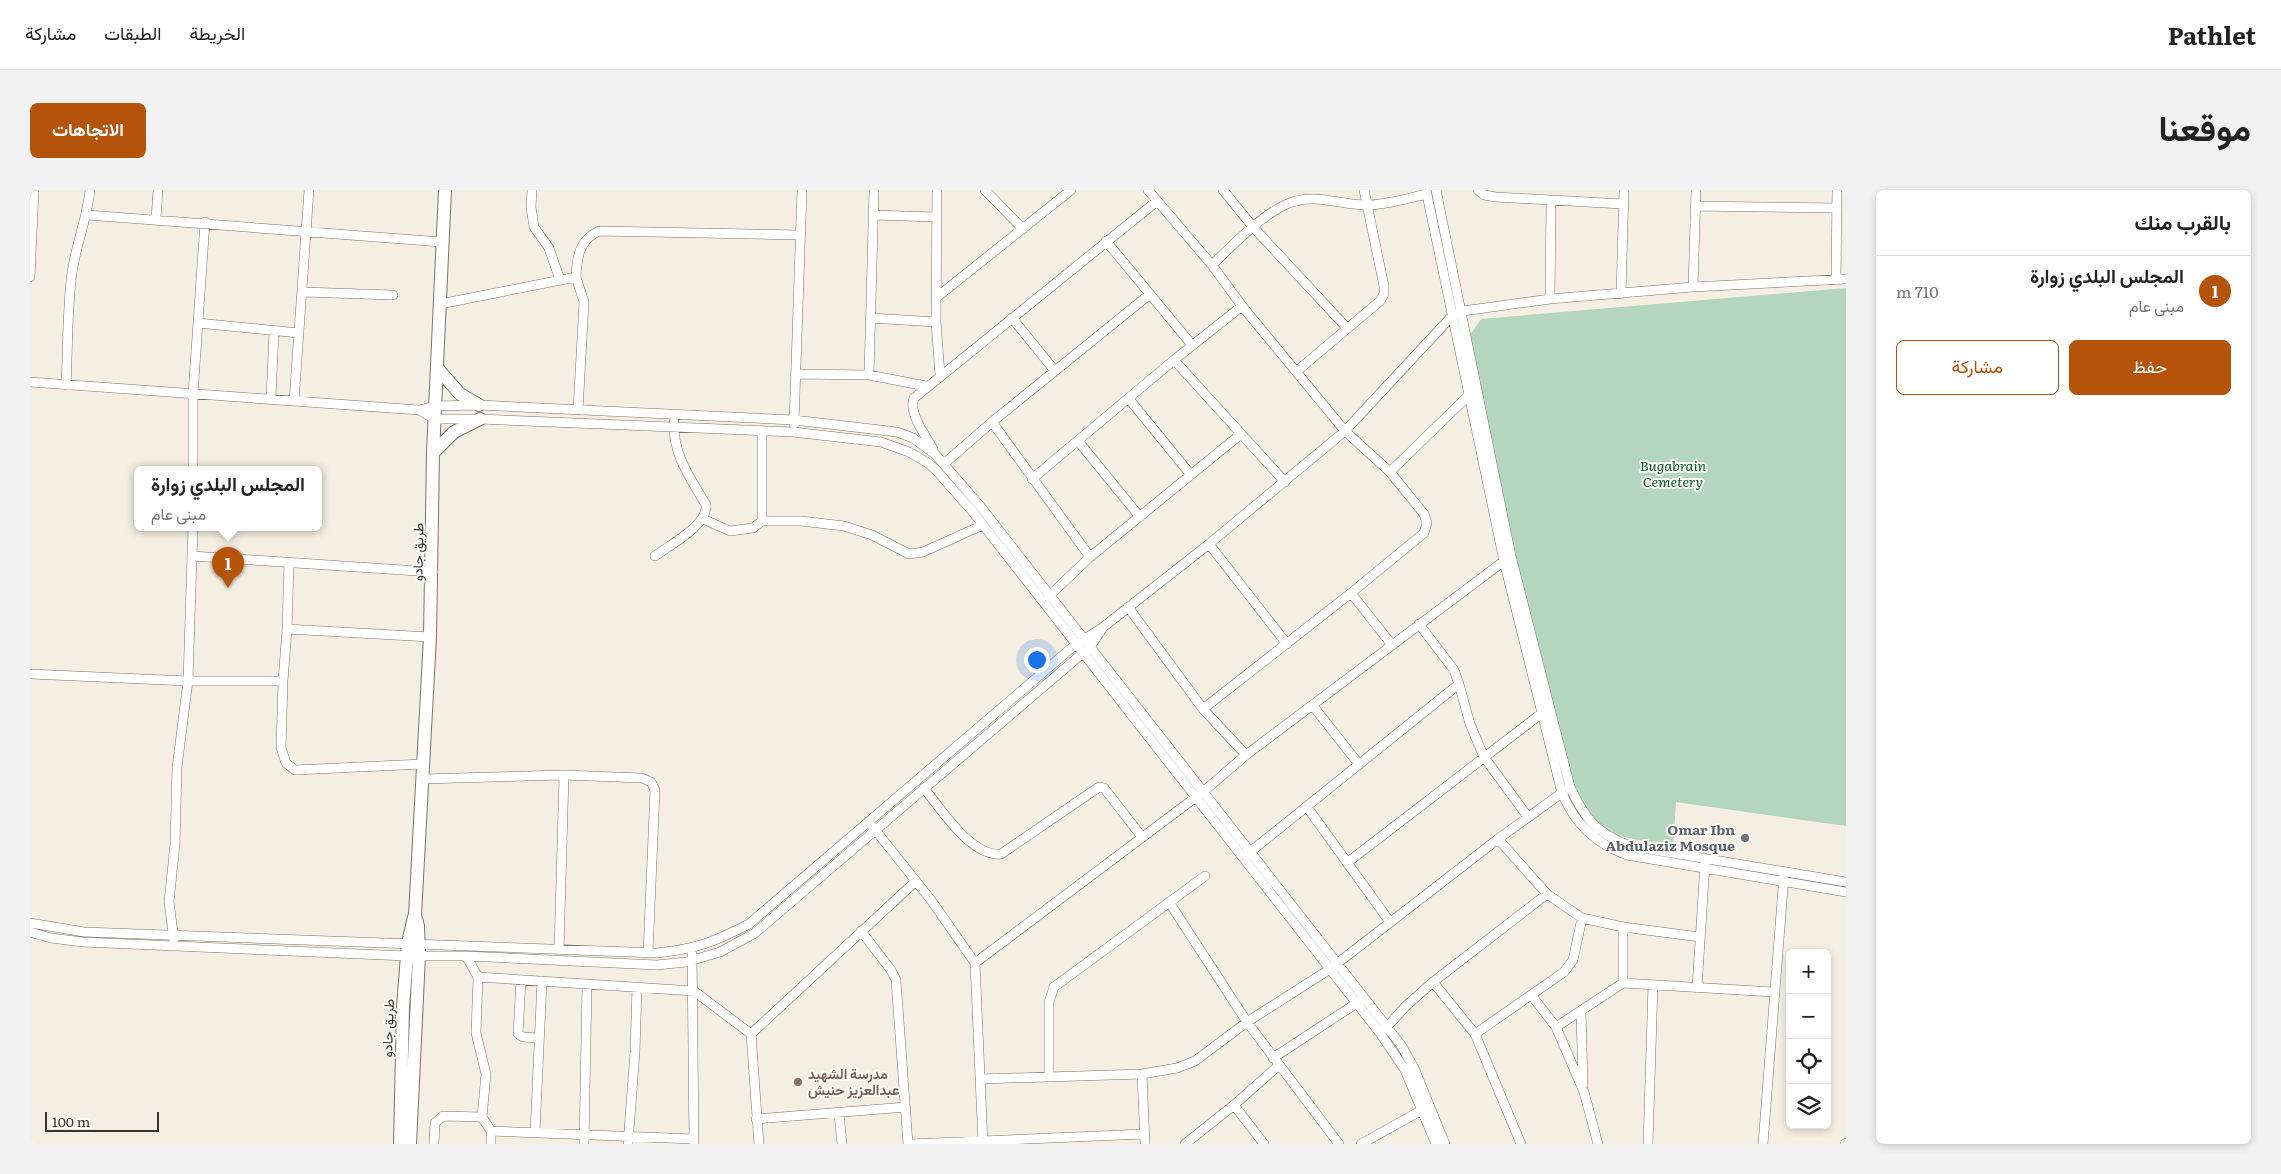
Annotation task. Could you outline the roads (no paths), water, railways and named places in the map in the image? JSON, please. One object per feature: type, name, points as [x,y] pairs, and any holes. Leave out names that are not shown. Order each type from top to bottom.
[{"type":"highway","name":"طريق جادو","points":[[410,1144],[413,943],[433,572],[433,453],[445,190]]},
{"type":"highway","points":[[438,369],[460,394],[479,405]]},
{"type":"highway","points":[[433,453],[454,432],[480,419]]},
{"type":"highway","name":"طريق جادو","points":[[400,1144],[402,1019],[413,956]]},
{"type":"street","points":[[30,276],[34,190]]},
{"type":"street","points":[[66,385],[72,276],[75,255],[87,215],[90,190]]},
{"type":"street","points":[[156,219],[158,190]]},
{"type":"street","points":[[294,401],[308,230],[309,190]]},
{"type":"street","points":[[532,190],[530,207],[534,227],[549,248],[560,280]]},
{"type":"street","points":[[793,432],[802,190]]},
{"type":"street","points":[[869,375],[874,190]]},
{"type":"street","points":[[937,190],[936,322],[940,375]]},
{"type":"street","points":[[985,190],[1023,228]]},
{"type":"street","points":[[937,297],[1069,190]]},
{"type":"street","points":[[1148,190],[1212,264],[1242,306],[1345,431],[1390,472],[1424,514],[1427,523],[1424,533],[1204,709]]},
{"type":"street","points":[[1223,190],[1252,227],[1347,328]]},
{"type":"street","points":[[1297,371],[1380,301],[1384,294],[1384,286],[1364,190]]},
{"type":"street","points":[[1436,190],[1463,311],[1508,558]]},
{"type":"street","points":[[1478,190],[1484,195],[1490,196],[1623,204]]},
{"type":"street","points":[[1621,294],[1624,190]]},
{"type":"street","points":[[1693,287],[1696,190]]},
{"type":"street","points":[[1836,280],[1837,190]]},
{"type":"street","points":[[1212,264],[1252,227],[1286,204],[1302,199],[1321,198],[1367,205],[1427,192],[1469,394],[1546,710],[1562,793],[1569,811],[1593,837],[1609,848],[1627,855],[1705,863]]},
{"type":"street","points":[[935,454],[920,425],[912,404],[914,398],[926,386],[1157,201]]},
{"type":"street","points":[[1550,299],[1551,201]]},
{"type":"street","points":[[1696,206],[1837,208]]},
{"type":"street","points":[[87,215],[205,222],[442,242]]},
{"type":"street","points":[[873,215],[936,217]]},
{"type":"street","points":[[193,466],[193,394],[205,222]]},
{"type":"street","points":[[578,410],[584,302],[576,277],[578,255],[583,243],[590,235],[599,231],[800,234]]},
{"type":"street","points":[[1106,241],[1192,345]]},
{"type":"street","points":[[440,304],[576,277]]},
{"type":"street","points":[[30,922],[84,932],[648,953],[692,948],[716,942],[749,924],[1075,645],[1102,628],[1209,544],[1345,431],[1452,316],[1463,311],[1550,299],[1693,287],[1846,279]]},
{"type":"street","points":[[303,292],[393,295]]},
{"type":"street","points":[[945,464],[992,422],[1150,294]]},
{"type":"street","points":[[1032,479],[1192,345],[1242,306]]},
{"type":"street","points":[[871,318],[936,322]]},
{"type":"street","points":[[1012,318],[1055,371]]},
{"type":"street","points":[[198,323],[299,333]]},
{"type":"street","points":[[271,398],[274,330]]},
{"type":"street","points":[[1174,360],[1285,482]]},
{"type":"street","points":[[796,374],[869,375],[926,386]]},
{"type":"street","points":[[30,382],[420,410],[436,406],[479,405],[794,420],[897,432],[913,438],[945,464],[1084,638],[1246,855],[1383,1030],[1405,1070],[1436,1144]]},
{"type":"street","points":[[1390,472],[1469,394]]},
{"type":"street","points":[[1128,399],[1191,475]]},
{"type":"street","points":[[420,410],[435,419],[674,426],[793,432],[881,442],[909,452],[936,470],[982,525],[1082,654],[1200,794]]},
{"type":"street","points":[[655,556],[703,519],[706,512],[706,505],[680,459],[674,444],[674,415]]},
{"type":"street","points":[[992,422],[1090,557]]},
{"type":"street","points":[[762,431],[762,521]]},
{"type":"street","points":[[1049,596],[1090,557],[1241,434]]},
{"type":"street","points":[[1078,442],[1140,517]]},
{"type":"street","points":[[703,519],[730,531],[753,528],[762,521],[801,521],[844,526],[872,535],[909,554],[923,552],[982,525]]},
{"type":"street","points":[[174,946],[175,935],[169,902],[176,844],[178,758],[188,681],[193,531]]},
{"type":"street","points":[[1209,544],[1287,644]]},
{"type":"street","points":[[192,556],[433,572]]},
{"type":"street","points":[[975,963],[1200,794],[1246,755],[1508,558]]},
{"type":"street","points":[[289,563],[288,629],[282,681],[281,748],[286,763],[294,770],[423,764]]},
{"type":"street","points":[[1351,593],[1392,645]]},
{"type":"street","points":[[1128,608],[1204,709],[1246,755]]},
{"type":"street","points":[[1419,624],[1454,670],[1470,724],[1484,757],[1528,816]]},
{"type":"street","points":[[30,932],[75,941],[174,946],[657,964],[693,960],[720,952],[755,933],[1090,647],[1102,628]]},
{"type":"street","points":[[288,629],[430,637]]},
{"type":"street","points":[[30,674],[188,681],[282,681]]},
{"type":"street","points":[[1246,855],[1307,807],[1358,763],[1459,684]]},
{"type":"street","points":[[1313,706],[1358,763]]},
{"type":"street","points":[[1348,862],[1546,710]]},
{"type":"street","points":[[1546,710],[1570,787],[1586,817],[1598,830],[1612,839],[1630,846],[1705,863],[1784,877],[1846,892]]},
{"type":"street","points":[[559,950],[564,775]]},
{"type":"street","points":[[422,779],[564,775],[642,778],[651,782],[655,790],[648,953]]},
{"type":"street","points":[[924,788],[963,836],[985,852],[1001,854],[1099,787],[1104,788],[1142,837]]},
{"type":"street","points":[[981,1080],[1142,1074],[1177,1068],[1195,1061],[1247,1022],[1333,967],[1528,816],[1570,787]]},
{"type":"street","points":[[1307,807],[1390,922]]},
{"type":"street","points":[[868,821],[916,881],[975,963],[983,1142]]},
{"type":"street","points":[[1498,839],[1547,894],[1582,918],[1624,927],[1700,937]]},
{"type":"street","points":[[1697,988],[1705,863]]},
{"type":"street","points":[[1049,1076],[1049,1002],[1054,987],[1205,876]]},
{"type":"street","points":[[1784,877],[1846,882]]},
{"type":"street","points":[[1764,1144],[1773,992],[1784,877]]},
{"type":"street","points":[[751,1034],[916,881]]},
{"type":"street","points":[[1383,1030],[1433,982],[1547,894]]},
{"type":"street","points":[[1169,902],[1247,1022],[1339,1144]]},
{"type":"street","points":[[1475,1034],[1564,972],[1573,960],[1582,918]]},
{"type":"street","points":[[1623,983],[1624,927]]},
{"type":"street","points":[[861,932],[892,970],[896,980],[909,1144],[1043,1142],[1144,1134]]},
{"type":"street","points":[[492,1131],[584,1134],[628,1140],[694,1142],[694,991],[692,948]]},
{"type":"street","points":[[466,956],[478,977],[476,1033],[486,1074],[482,1117],[492,1131],[491,1144]]},
{"type":"street","points":[[478,977],[694,991],[751,1034],[759,1144]]},
{"type":"street","points":[[521,980],[518,1034],[523,1037],[539,1038]]},
{"type":"street","points":[[542,981],[539,1038],[538,1134],[542,1144]]},
{"type":"street","points":[[1433,982],[1475,1034],[1521,1144]]},
{"type":"street","points":[[1556,1027],[1623,983],[1773,992]]},
{"type":"street","points":[[584,1144],[587,985]]},
{"type":"street","points":[[1648,1144],[1653,985]]},
{"type":"street","points":[[628,1140],[635,1052],[637,987]]},
{"type":"street","points":[[1532,996],[1556,1027],[1584,1092],[1598,1144]]},
{"type":"street","points":[[1185,1144],[1234,1105],[1276,1062],[1360,1001]]},
{"type":"street","points":[[1581,1011],[1584,1092]]},
{"type":"street","points":[[1383,1030],[1401,1045],[1414,1068],[1445,1144]]},
{"type":"street","points":[[1142,1074],[1145,1144]]},
{"type":"street","points":[[1234,1105],[1264,1144]]},
{"type":"street","points":[[756,1119],[906,1107]]},
{"type":"street","points":[[1361,1144],[1422,1110]]},
{"type":"street","points":[[839,1113],[842,1144]]},
{"type":"street","points":[[434,1144],[434,1123],[438,1118],[449,1115],[482,1117]]},
{"type":"place","name":"المجلس البلدي زوارة","points":[[228,588]]},
{"type":"place","name":"Omar Ibn Abdulaziz Mosque","points":[[1745,838]]},
{"type":"place","name":"مدرسة الشهيد عبدالعزيز حنيش","points":[[798,1082]]},
{"type":"park label","name":"Bugabrain Cemetery","points":[[1673,474]]}]
